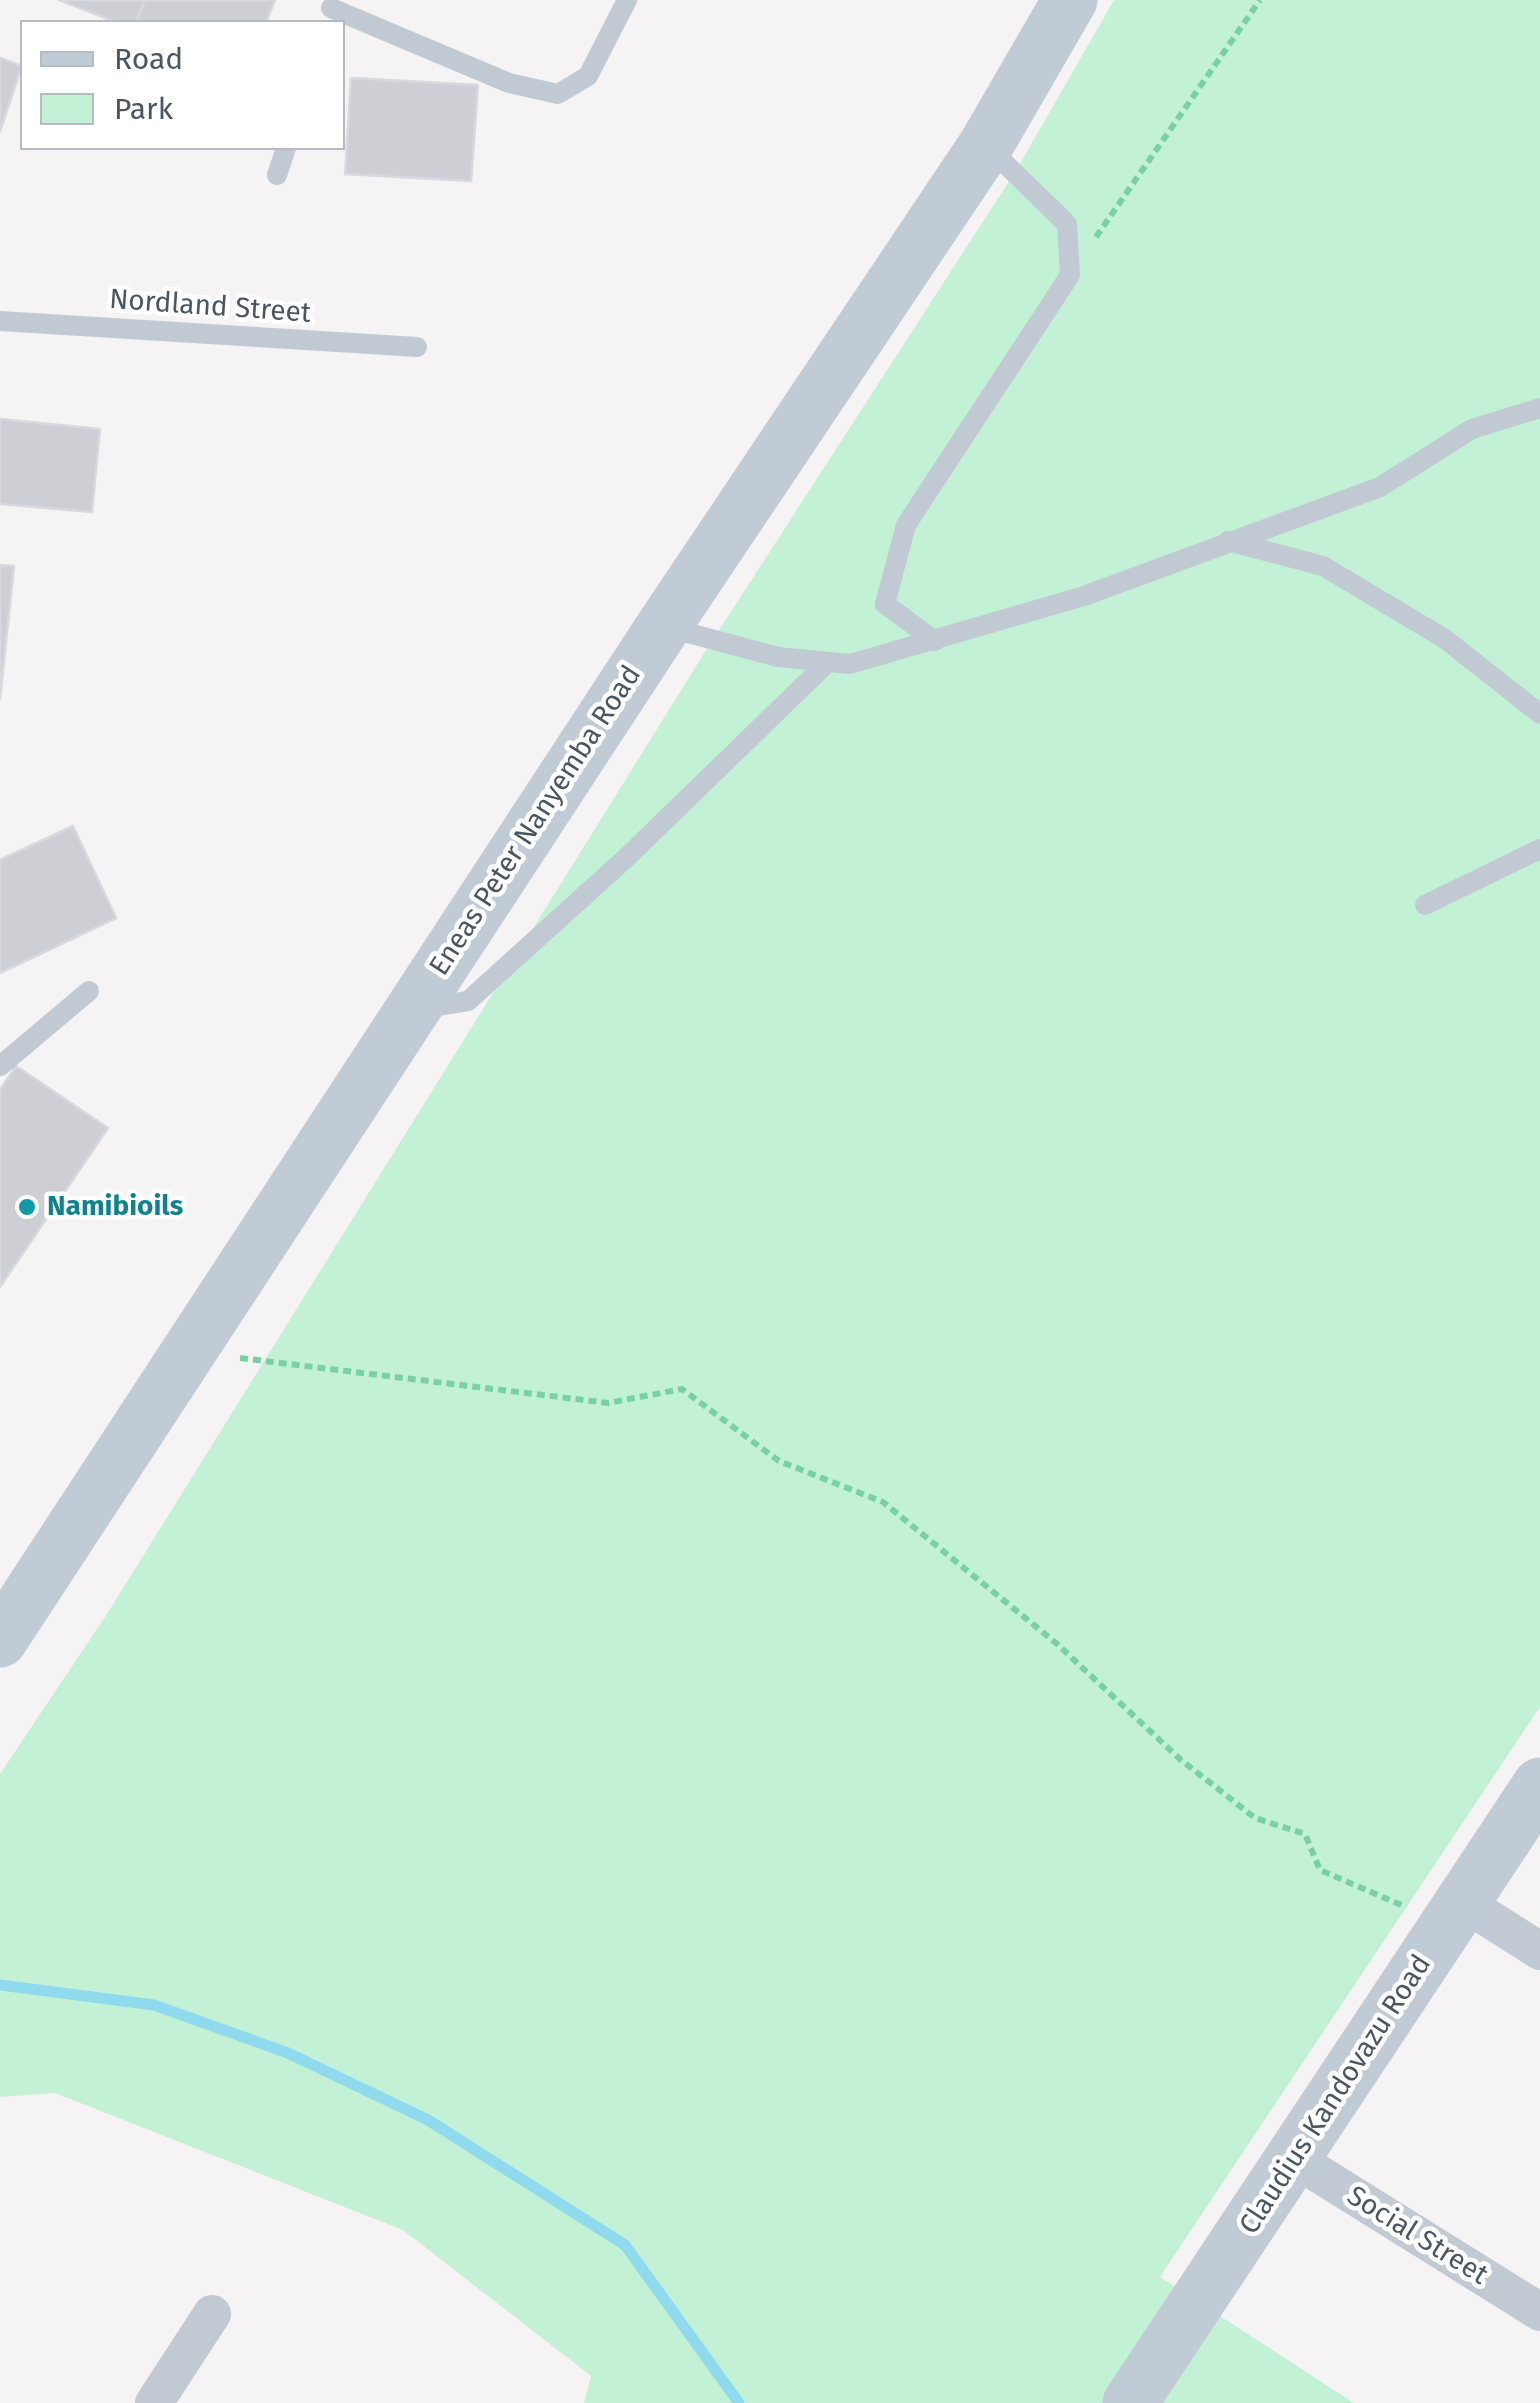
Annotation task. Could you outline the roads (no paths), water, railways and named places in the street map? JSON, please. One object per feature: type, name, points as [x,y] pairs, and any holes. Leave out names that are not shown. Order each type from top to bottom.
[{"type":"main road","name":"Eneas Peter Nanyemba Road","points":[[0,1640],[663,627],[986,146],[1070,0]]},
{"type":"main road","name":"Claudius Kandovazu Road","points":[[1130,2403],[1540,1785]]},
{"type":"street","points":[[1456,1913],[1540,1951]]},
{"type":"street","name":"Social Street","points":[[1294,2160],[1540,2312]]},
{"type":"street","points":[[154,2403],[212,2314]]},
{"type":"lane","points":[[330,10],[509,84],[558,94],[588,76],[628,0]]},
{"type":"lane","points":[[935,642],[886,604],[906,525],[1070,276],[1067,224],[986,146]]},
{"type":"lane","points":[[277,175],[285,150]]},
{"type":"lane","name":"Nordland Street","points":[[0,321],[417,347]]},
{"type":"lane","points":[[663,627],[778,657],[850,664],[1084,596],[1380,487],[1472,429],[1540,408]]},
{"type":"lane","points":[[1226,541],[1323,566],[1445,639],[1540,714]]},
{"type":"lane","points":[[412,1010],[468,1001],[626,858],[828,662]]},
{"type":"lane","points":[[1425,905],[1540,849]]},
{"type":"lane","points":[[0,1066],[89,991]]},
{"type":"waterway","points":[[0,1985],[154,2005],[288,2053],[428,2120],[625,2245],[739,2403]]},
{"type":"place","name":"Namibioils","points":[[27,1207]]}]
